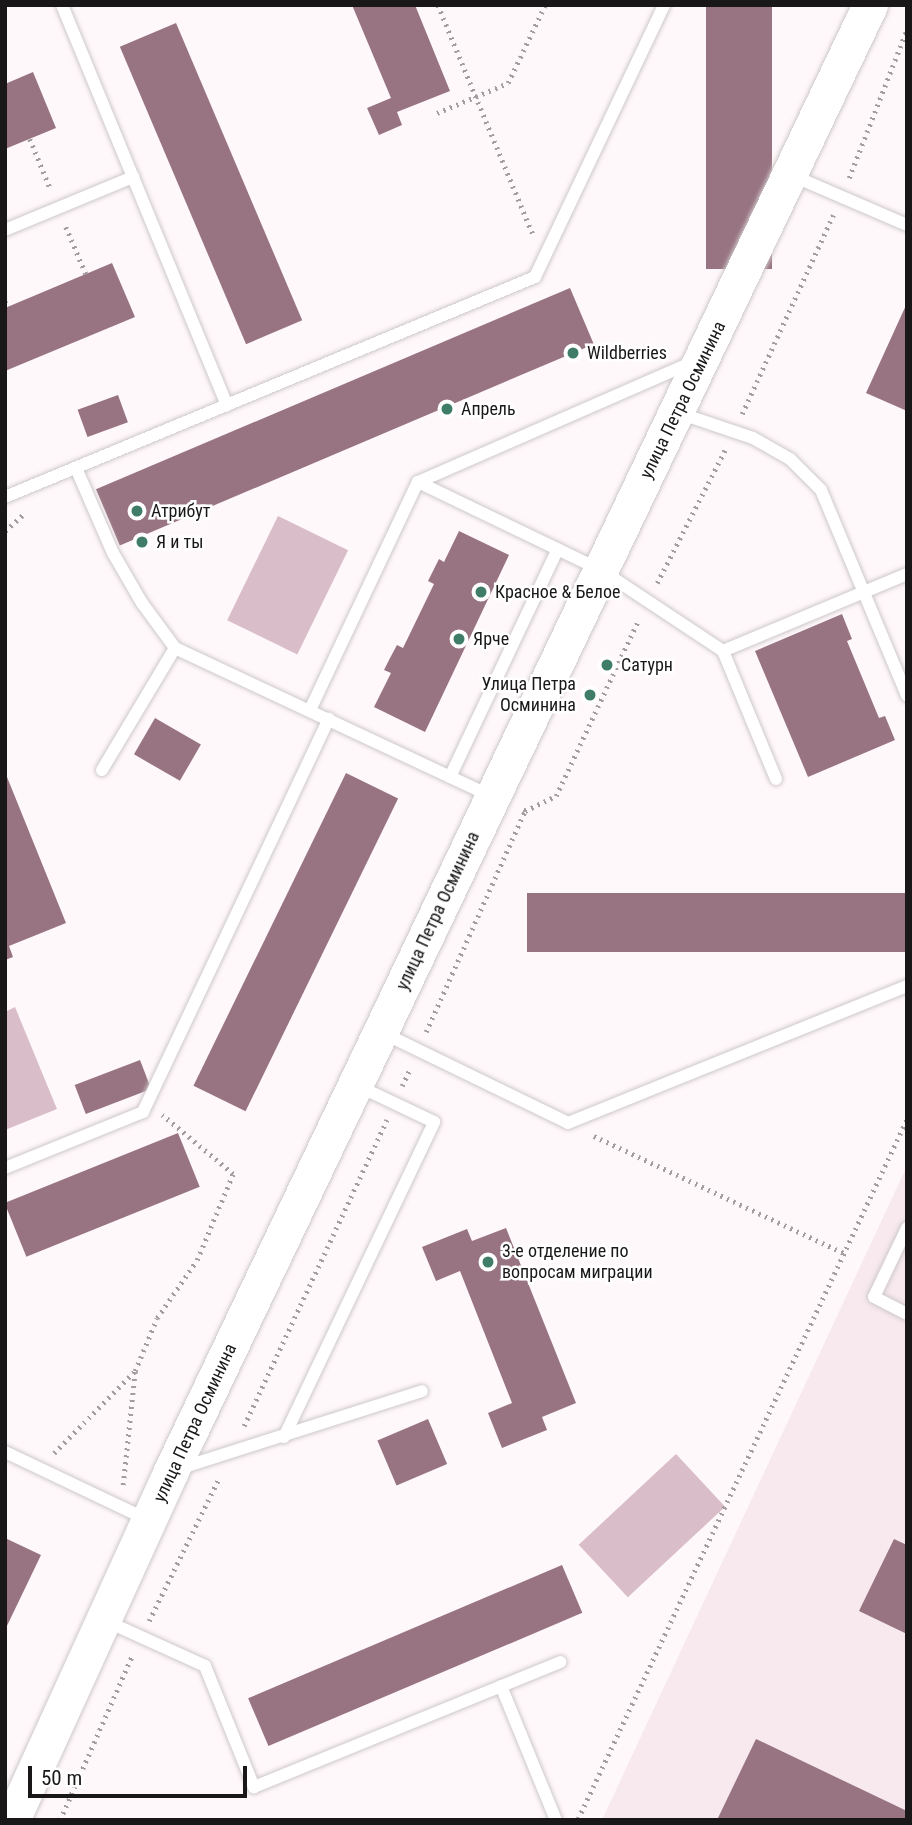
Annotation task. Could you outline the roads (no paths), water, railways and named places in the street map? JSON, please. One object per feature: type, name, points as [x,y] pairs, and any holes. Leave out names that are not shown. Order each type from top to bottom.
[{"type":"main road","name":"улица Петра Осминина","points":[[12,1820],[103,1619],[135,1514],[171,1471],[870,5]]},
{"type":"lane","points":[[62,5],[227,405]]},
{"type":"lane","points":[[5,497],[535,277],[664,5]]},
{"type":"lane","points":[[791,175],[907,225]]},
{"type":"lane","points":[[5,230],[133,177]]},
{"type":"lane","points":[[310,710],[418,482],[703,358]]},
{"type":"lane","points":[[677,412],[753,438],[790,459],[821,490],[907,696]]},
{"type":"lane","points":[[76,468],[113,553],[142,603],[175,648],[493,797]]},
{"type":"lane","points":[[418,482],[601,570],[723,651],[776,779]]},
{"type":"lane","points":[[450,777],[558,549]]},
{"type":"lane","points":[[723,651],[907,574]]},
{"type":"lane","points":[[102,771],[175,648]]},
{"type":"lane","points":[[5,1168],[143,1112],[329,719]]},
{"type":"lane","points":[[381,1032],[568,1123],[907,986]]},
{"type":"lane","points":[[285,1437],[434,1122],[356,1085]]},
{"type":"lane","points":[[907,1228],[873,1297],[907,1314]]},
{"type":"lane","points":[[171,1471],[285,1437],[422,1391]]},
{"type":"lane","points":[[5,1452],[135,1514]]},
{"type":"lane","points":[[103,1619],[205,1666],[254,1787],[560,1662]]},
{"type":"lane","points":[[501,1686],[556,1820]]},
{"type":"place","name":"Wildberries","points":[[573,353]]},
{"type":"place","name":"Апрель","points":[[447,409]]},
{"type":"place","name":"Атрибут","points":[[137,511]]},
{"type":"place","name":"Я и ты","points":[[142,542]]},
{"type":"place","name":"Красное & Белое","points":[[481,592]]},
{"type":"place","name":"Ярче","points":[[459,639]]},
{"type":"place","name":"Сатурн","points":[[607,665]]},
{"type":"place","name":"Улица Петра Осминина","points":[[590,695]]},
{"type":"place","name":"3-е отделение по вопросам миграции","points":[[488,1262]]}]
